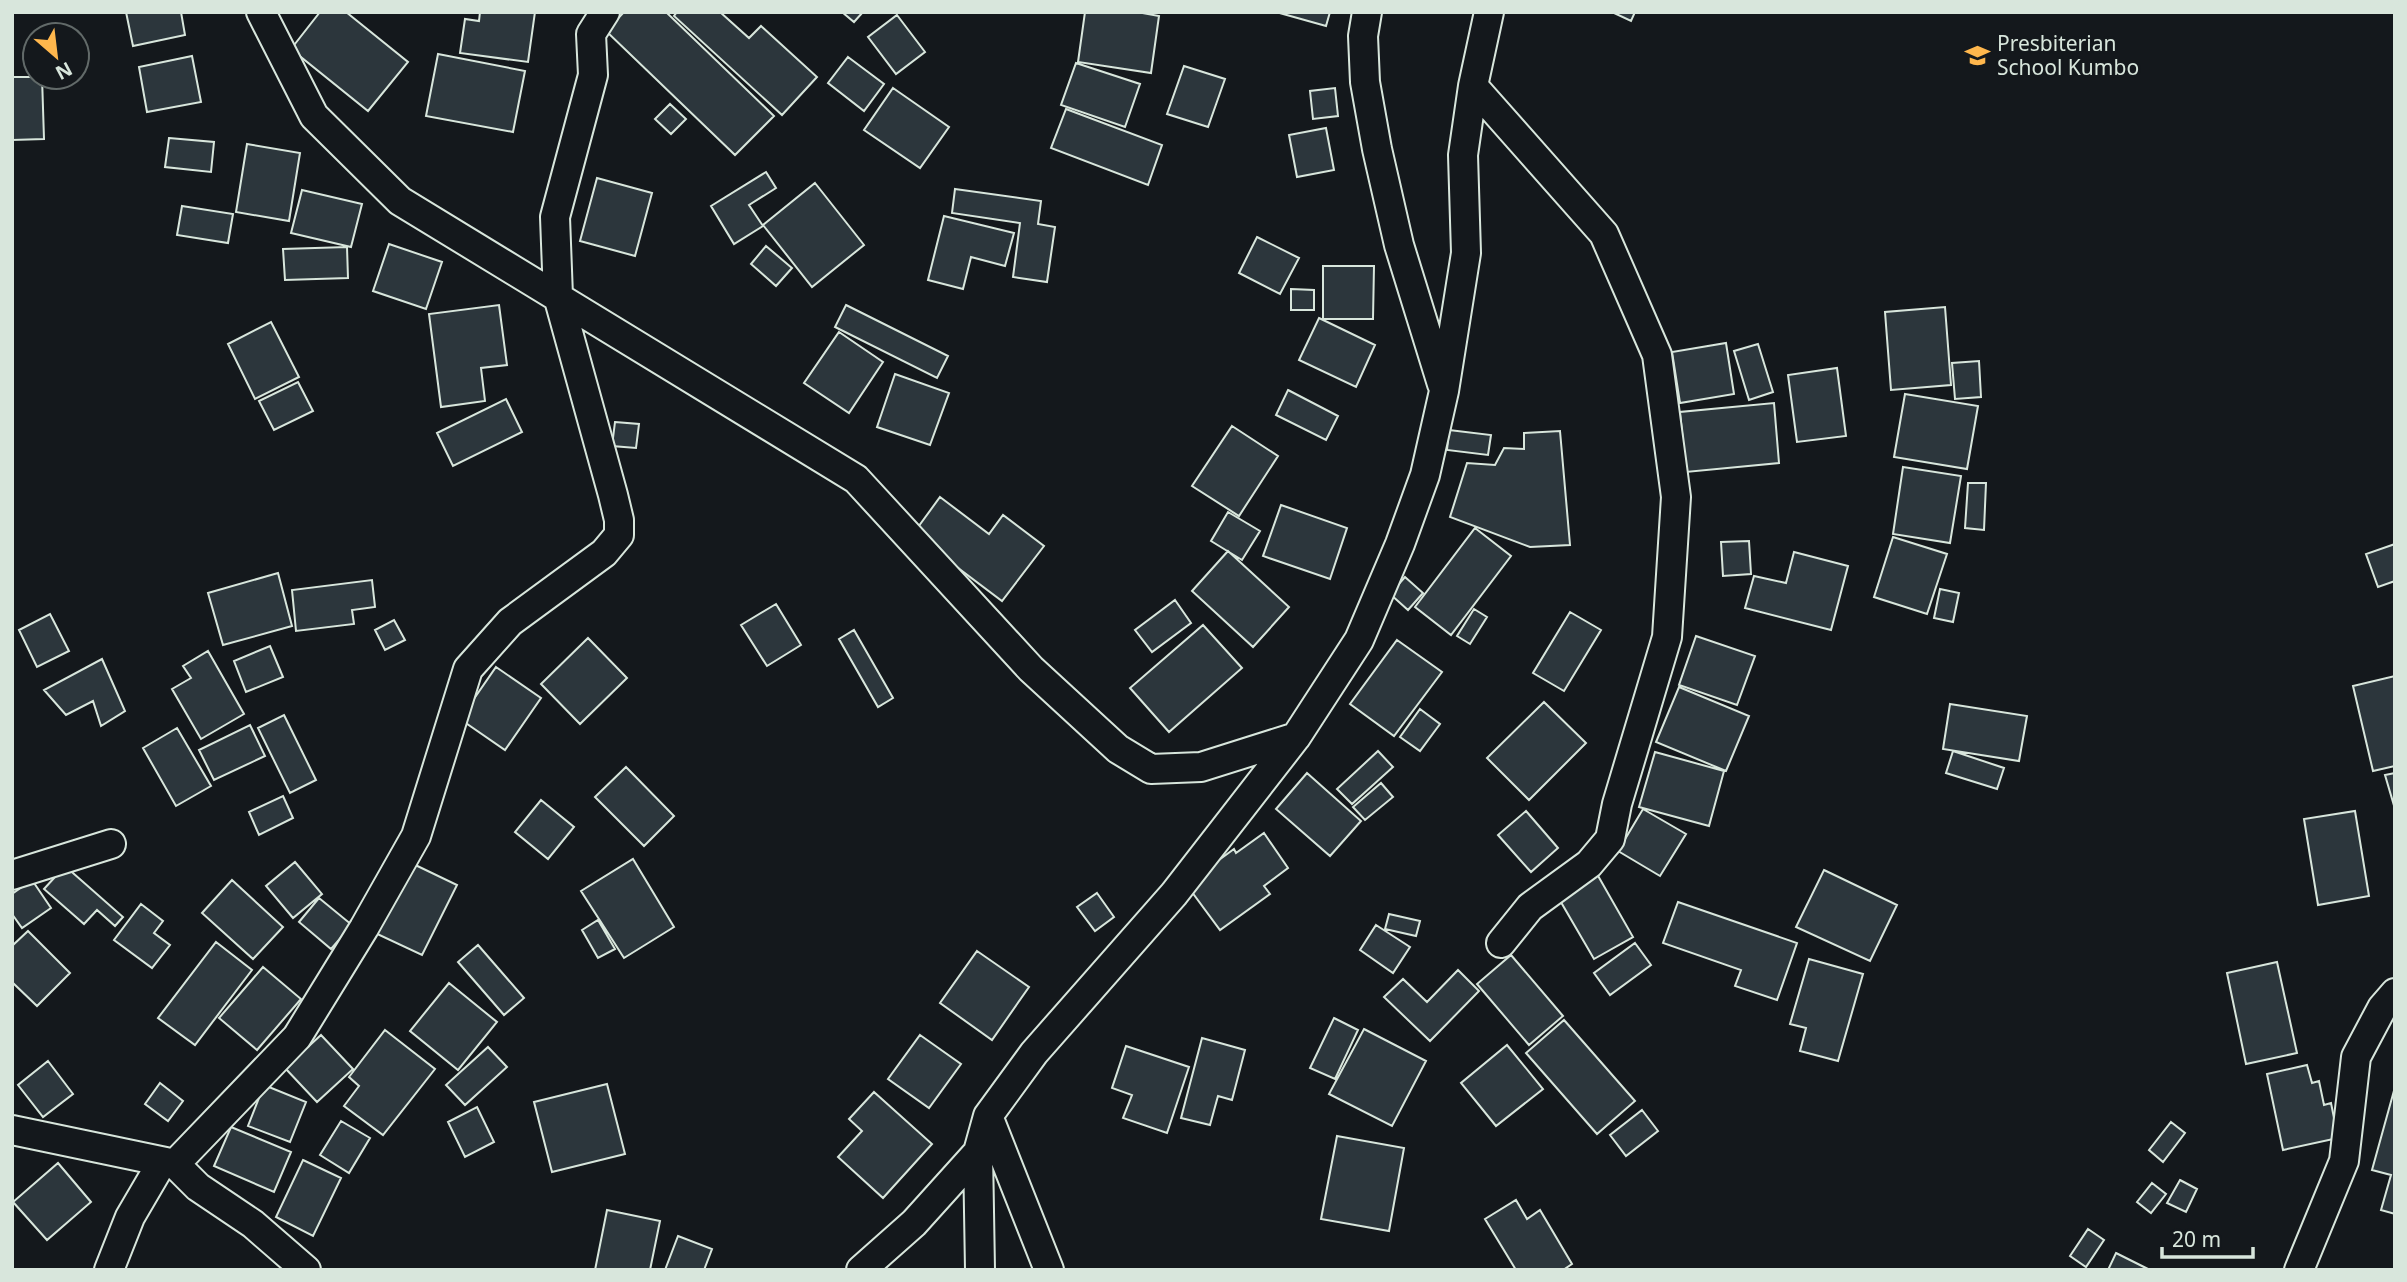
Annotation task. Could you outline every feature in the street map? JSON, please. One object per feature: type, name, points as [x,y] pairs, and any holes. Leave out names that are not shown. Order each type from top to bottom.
[{"type":"street","points":[[261,12],[314,116],[400,201],[856,479],[1031,669],[1118,749],[1151,769],[1201,767],[1296,737]]},
{"type":"street","points":[[109,1270],[130,1217],[161,1164],[175,1164],[297,1037],[364,928],[416,835],[468,669],[510,622],[604,553],[619,535],[619,520],[558,296],[555,217],[593,75],[592,34],[605,12]]},
{"type":"street","points":[[1367,12],[1363,36],[1365,82],[1377,149],[1399,245],[1444,391]]},
{"type":"street","points":[[980,1270],[978,1152],[988,1116],[1034,1053],[1174,894],[1296,737],[1359,640],[1400,544],[1425,475],[1444,391],[1466,253],[1463,155],[1473,86],[1489,12]]},
{"type":"street","points":[[1473,86],[1605,234],[1657,355],[1676,497],[1667,637],[1617,804],[1610,839],[1589,864],[1530,907],[1500,943]]},
{"type":"street","points":[[12,875],[111,844]]},
{"type":"street","points":[[2299,1270],[2344,1161],[2356,1057],[2382,1008],[2395,993]]},
{"type":"street","points":[[988,1116],[1049,1270]]},
{"type":"street","points":[[12,1130],[175,1164],[198,1187],[253,1224],[306,1270]]},
{"type":"street","points":[[862,1270],[914,1223],[978,1152]]},
{"type":"building","points":[[126,12],[181,12],[185,35],[133,46]]},
{"type":"building","points":[[320,12],[346,12],[408,62],[368,111],[291,49]]},
{"type":"building","points":[[480,12],[535,12],[528,62],[460,53],[465,19],[479,21]]},
{"type":"building","points":[[624,12],[666,12],[774,116],[735,155],[606,31]]},
{"type":"building","points":[[677,12],[720,12],[749,38],[761,26],[817,77],[782,115],[674,16]]},
{"type":"building","points":[[842,12],[863,12],[854,22]]},
{"type":"building","points":[[1085,12],[1137,12],[1159,16],[1151,73],[1078,62]]},
{"type":"building","points":[[1276,12],[1330,12],[1326,26]]},
{"type":"building","points":[[1612,12],[1635,12],[1631,21]]},
{"type":"building","points":[[897,15],[925,52],[896,74],[868,37]]},
{"type":"building","points":[[438,54],[525,71],[513,132],[426,116]]},
{"type":"building","points":[[192,56],[201,102],[147,112],[139,67]]},
{"type":"building","points":[[848,57],[884,84],[864,111],[828,83]]},
{"type":"building","points":[[1076,63],[1140,84],[1125,127],[1061,105]]},
{"type":"building","points":[[1184,66],[1225,79],[1208,127],[1167,114]]},
{"type":"building","points":[[12,77],[21,77],[21,91],[42,91],[44,139],[12,140]]},
{"type":"building","points":[[893,88],[949,127],[920,168],[864,130]]},
{"type":"building","points":[[1335,88],[1338,116],[1313,119],[1310,91]]},
{"type":"building","points":[[670,104],[686,119],[671,134],[655,119]]},
{"type":"building","points":[[1066,109],[1162,145],[1148,185],[1051,148]]},
{"type":"building","points":[[1326,128],[1334,170],[1297,177],[1289,135]]},
{"type":"building","points":[[169,138],[214,142],[211,172],[165,167]]},
{"type":"building","points":[[247,144],[300,153],[289,221],[236,212]]},
{"type":"building","points":[[766,172],[776,188],[749,205],[763,226],[734,244],[711,206]]},
{"type":"building","points":[[597,178],[652,193],[635,256],[580,241]]},
{"type":"building","points":[[815,183],[864,245],[812,287],[763,225]]},
{"type":"building","points":[[955,189],[1041,201],[1038,224],[1055,227],[1047,282],[1013,277],[1020,223],[952,213]]},
{"type":"building","points":[[302,190],[362,204],[351,247],[291,233]]},
{"type":"building","points":[[182,206],[233,214],[228,243],[177,235]]},
{"type":"building","points":[[944,216],[1014,233],[1005,266],[971,257],[963,289],[928,280]]},
{"type":"building","points":[[1257,237],[1299,258],[1280,294],[1239,273]]},
{"type":"building","points":[[389,244],[442,262],[426,309],[373,291]]},
{"type":"building","points":[[766,246],[792,268],[776,286],[751,264]]},
{"type":"building","points":[[347,247],[348,278],[285,280],[283,249]]},
{"type":"building","points":[[1323,266],[1374,266],[1373,319],[1323,319]]},
{"type":"building","points":[[1291,289],[1314,290],[1314,310],[1291,310]]},
{"type":"building","points":[[499,305],[507,365],[481,368],[485,401],[441,407],[429,314]]},
{"type":"building","points":[[846,305],[948,356],[937,378],[835,327]]},
{"type":"building","points":[[1945,307],[1951,385],[1891,390],[1885,312]]},
{"type":"building","points":[[1319,318],[1375,345],[1356,387],[1299,360]]},
{"type":"building","points":[[271,322],[299,377],[255,399],[228,344]]},
{"type":"building","points":[[839,332],[883,362],[849,413],[804,383]]},
{"type":"building","points":[[1726,343],[1734,394],[1680,403],[1672,352]]},
{"type":"building","points":[[1758,344],[1773,392],[1749,400],[1734,351]]},
{"type":"building","points":[[1979,361],[1981,397],[1955,399],[1952,363]]},
{"type":"building","points":[[1837,368],[1846,436],[1797,442],[1788,375]]},
{"type":"building","points":[[895,374],[949,393],[930,445],[877,427]]},
{"type":"building","points":[[298,382],[313,411],[274,430],[259,401]]},
{"type":"building","points":[[1288,390],[1338,416],[1326,440],[1276,415]]},
{"type":"building","points":[[1905,394],[1978,406],[1967,469],[1894,457]]},
{"type":"building","points":[[506,399],[522,432],[453,466],[437,433]]},
{"type":"building","points":[[1774,403],[1779,463],[1686,472],[1680,412]]},
{"type":"building","points":[[615,422],[639,424],[636,448],[612,446]]},
{"type":"building","points":[[1232,426],[1278,456],[1239,516],[1192,486]]},
{"type":"building","points":[[1449,430],[1491,435],[1488,455],[1447,450]]},
{"type":"building","points":[[1560,431],[1570,545],[1530,547],[1450,517],[1467,463],[1495,465],[1504,448],[1524,449],[1524,433]]},
{"type":"building","points":[[1903,467],[1961,476],[1950,543],[1893,534]]},
{"type":"building","points":[[1968,483],[1986,483],[1984,530],[1965,528]]},
{"type":"building","points":[[940,497],[989,534],[1003,515],[1044,546],[1002,601],[913,534]]},
{"type":"building","points":[[1281,505],[1347,528],[1330,579],[1263,556]]},
{"type":"building","points":[[1228,512],[1260,531],[1242,560],[1211,541]]},
{"type":"building","points":[[1475,528],[1511,556],[1451,635],[1415,607]]},
{"type":"building","points":[[1893,537],[1947,554],[1927,614],[1874,597]]},
{"type":"building","points":[[1749,541],[1751,574],[1723,576],[1721,542]]},
{"type":"building","points":[[2395,544],[2395,581],[2378,587],[2366,554]]},
{"type":"building","points":[[1228,551],[1289,607],[1253,647],[1192,591]]},
{"type":"building","points":[[1794,552],[1848,566],[1831,630],[1745,608],[1754,576],[1786,583]]},
{"type":"building","points":[[278,573],[292,626],[223,645],[208,593]]},
{"type":"building","points":[[1405,577],[1423,593],[1408,610],[1390,594]]},
{"type":"building","points":[[372,580],[375,607],[352,610],[354,624],[296,631],[292,590]]},
{"type":"building","points":[[1940,589],[1959,593],[1953,622],[1934,618]]},
{"type":"building","points":[[1175,600],[1191,623],[1152,652],[1135,630]]},
{"type":"building","points":[[776,604],[801,645],[767,666],[741,625]]},
{"type":"building","points":[[1474,609],[1487,617],[1470,644],[1457,636]]},
{"type":"building","points":[[1570,612],[1601,630],[1564,691],[1533,673]]},
{"type":"building","points":[[50,614],[69,651],[37,667],[19,630]]},
{"type":"building","points":[[394,620],[405,640],[385,650],[375,630]]},
{"type":"building","points":[[1203,625],[1242,668],[1169,732],[1130,688]]},
{"type":"building","points":[[854,630],[893,698],[878,707],[839,639]]},
{"type":"building","points":[[1696,636],[1755,656],[1737,705],[1679,685]]},
{"type":"building","points":[[588,638],[627,678],[580,724],[541,684]]},
{"type":"building","points":[[1397,640],[1442,672],[1394,736],[1350,704]]},
{"type":"building","points":[[270,646],[283,677],[246,692],[234,661]]},
{"type":"building","points":[[208,651],[244,714],[201,739],[172,689],[191,678],[183,666]]},
{"type":"building","points":[[102,659],[125,711],[101,726],[93,701],[66,715],[44,690]]},
{"type":"building","points":[[496,667],[541,698],[505,750],[460,719]]},
{"type":"building","points":[[2395,676],[2395,766],[2373,771],[2353,686]]},
{"type":"building","points":[[1679,687],[1749,716],[1726,771],[1656,742]]},
{"type":"building","points":[[1544,702],[1586,743],[1529,800],[1487,758]]},
{"type":"building","points":[[1950,704],[2027,716],[2019,761],[1943,749]]},
{"type":"building","points":[[1420,709],[1440,724],[1420,751],[1400,737]]},
{"type":"building","points":[[284,715],[316,780],[290,793],[258,728]]},
{"type":"building","points":[[250,725],[265,756],[214,780],[199,750]]},
{"type":"building","points":[[177,728],[211,786],[176,806],[143,748]]},
{"type":"building","points":[[1378,751],[1393,767],[1352,804],[1337,789]]},
{"type":"building","points":[[1953,751],[2004,768],[1997,789],[1946,773]]},
{"type":"building","points":[[1655,752],[1724,771],[1709,826],[1639,807]]},
{"type":"building","points":[[626,767],[674,816],[644,846],[595,797]]},
{"type":"building","points":[[1307,773],[1361,821],[1330,856],[1276,809]]},
{"type":"building","points":[[2395,773],[2395,809],[2385,775]]},
{"type":"building","points":[[1381,783],[1393,797],[1365,820],[1353,807]]},
{"type":"building","points":[[283,796],[293,818],[259,835],[249,812]]},
{"type":"building","points":[[541,800],[574,827],[548,859],[515,832]]},
{"type":"building","points":[[1643,809],[1686,834],[1660,876],[1618,851]]},
{"type":"building","points":[[1526,811],[1558,848],[1531,872],[1498,835]]},
{"type":"building","points":[[2355,811],[2369,896],[2318,905],[2304,819]]},
{"type":"building","points":[[1264,833],[1288,868],[1264,886],[1270,894],[1220,930],[1186,884],[1234,849],[1236,853]]},
{"type":"building","points":[[633,859],[674,927],[624,958],[581,891]]},
{"type":"building","points":[[407,861],[457,885],[422,955],[373,932]]},
{"type":"building","points":[[295,862],[322,894],[293,918],[266,886]]},
{"type":"building","points":[[65,866],[123,917],[115,926],[97,910],[84,924],[44,889]]},
{"type":"building","points":[[1824,870],[1897,905],[1870,961],[1796,927]]},
{"type":"building","points":[[1597,874],[1633,937],[1594,959],[1558,897]]},
{"type":"building","points":[[32,880],[51,908],[22,928],[12,914],[12,894]]},
{"type":"building","points":[[232,880],[283,927],[253,959],[202,913]]},
{"type":"building","points":[[1097,893],[1114,917],[1095,931],[1077,907]]},
{"type":"building","points":[[319,898],[352,925],[331,949],[299,922]]},
{"type":"building","points":[[1678,902],[1797,943],[1777,1000],[1735,986],[1741,970],[1663,943]]},
{"type":"building","points":[[141,904],[163,921],[154,933],[170,945],[152,968],[114,940]]},
{"type":"building","points":[[1389,914],[1420,921],[1416,936],[1385,929]]},
{"type":"building","points":[[598,920],[615,949],[598,958],[582,930]]},
{"type":"building","points":[[1376,925],[1410,947],[1393,973],[1360,950]]},
{"type":"building","points":[[28,931],[70,973],[37,1006],[12,982],[12,946]]},
{"type":"building","points":[[216,942],[252,970],[195,1045],[158,1018]]},
{"type":"building","points":[[1635,943],[1651,965],[1610,995],[1594,973]]},
{"type":"building","points":[[478,945],[524,998],[504,1015],[458,962]]},
{"type":"building","points":[[977,951],[1029,987],[992,1040],[940,1003]]},
{"type":"building","points":[[1511,955],[1563,1016],[1529,1045],[1477,984]]},
{"type":"building","points":[[1809,959],[1863,974],[1838,1061],[1800,1051],[1806,1028],[1790,1024]]},
{"type":"building","points":[[2277,962],[2297,1053],[2246,1064],[2227,973]]},
{"type":"building","points":[[263,967],[301,999],[257,1050],[219,1018]]},
{"type":"building","points":[[1458,970],[1479,991],[1430,1041],[1384,997],[1403,979],[1427,1002]]},
{"type":"building","points":[[449,983],[497,1022],[458,1070],[410,1031]]},
{"type":"building","points":[[1334,1018],[1358,1030],[1335,1079],[1310,1068]]},
{"type":"building","points":[[1564,1020],[1635,1101],[1597,1134],[1526,1053]]},
{"type":"building","points":[[1364,1029],[1426,1061],[1392,1126],[1329,1094]]},
{"type":"building","points":[[385,1030],[435,1069],[383,1135],[344,1106],[359,1086],[349,1077]]},
{"type":"building","points":[[321,1035],[353,1069],[317,1102],[285,1068]]},
{"type":"building","points":[[920,1035],[961,1064],[929,1108],[888,1079]]},
{"type":"building","points":[[1202,1038],[1245,1050],[1232,1100],[1218,1096],[1210,1125],[1181,1118]]},
{"type":"building","points":[[1507,1045],[1543,1089],[1496,1126],[1461,1083]]},
{"type":"building","points":[[1126,1046],[1189,1067],[1167,1133],[1123,1118],[1132,1095],[1112,1088]]},
{"type":"building","points":[[488,1047],[507,1067],[465,1105],[446,1085]]},
{"type":"building","points":[[48,1061],[73,1094],[43,1117],[18,1085]]},
{"type":"building","points":[[2307,1065],[2312,1083],[2319,1081],[2324,1105],[2331,1103],[2338,1138],[2283,1150],[2267,1074]]},
{"type":"building","points":[[160,1083],[183,1101],[168,1121],[145,1104]]},
{"type":"building","points":[[607,1084],[625,1154],[552,1172],[534,1102]]},
{"type":"building","points":[[264,1085],[306,1102],[290,1142],[248,1126]]},
{"type":"building","points":[[2395,1087],[2395,1214],[2381,1210],[2391,1175],[2372,1170]]},
{"type":"building","points":[[874,1092],[932,1144],[883,1198],[838,1157],[862,1131],[849,1119]]},
{"type":"building","points":[[477,1107],[494,1142],[465,1157],[448,1122]]},
{"type":"building","points":[[1642,1110],[1658,1131],[1626,1156],[1610,1135]]},
{"type":"building","points":[[341,1121],[370,1138],[349,1173],[320,1155]]},
{"type":"building","points":[[2171,1122],[2185,1133],[2163,1162],[2149,1150]]},
{"type":"building","points":[[231,1127],[291,1152],[274,1192],[214,1166]]},
{"type":"building","points":[[1337,1136],[1404,1148],[1389,1231],[1321,1219]]},
{"type":"building","points":[[303,1160],[341,1178],[313,1236],[276,1217]]},
{"type":"building","points":[[58,1163],[91,1202],[47,1240],[13,1202]]},
{"type":"building","points":[[2180,1180],[2197,1189],[2186,1212],[2167,1203]]},
{"type":"building","points":[[2152,1183],[2166,1194],[2151,1213],[2137,1202]]},
{"type":"building","points":[[1516,1200],[1527,1219],[1540,1210],[1572,1264],[1563,1270],[1516,1270],[1485,1219]]},
{"type":"building","points":[[607,1210],[660,1221],[650,1270],[595,1270]]},
{"type":"building","points":[[2088,1229],[2104,1240],[2086,1267],[2070,1256]]},
{"type":"building","points":[[678,1236],[712,1249],[704,1270],[665,1270]]},
{"type":"building","points":[[2116,1253],[2150,1270],[2108,1270]]},
{"type":"place","name":"Presbiterian School Kumbo","points":[[1977,55]]}]
